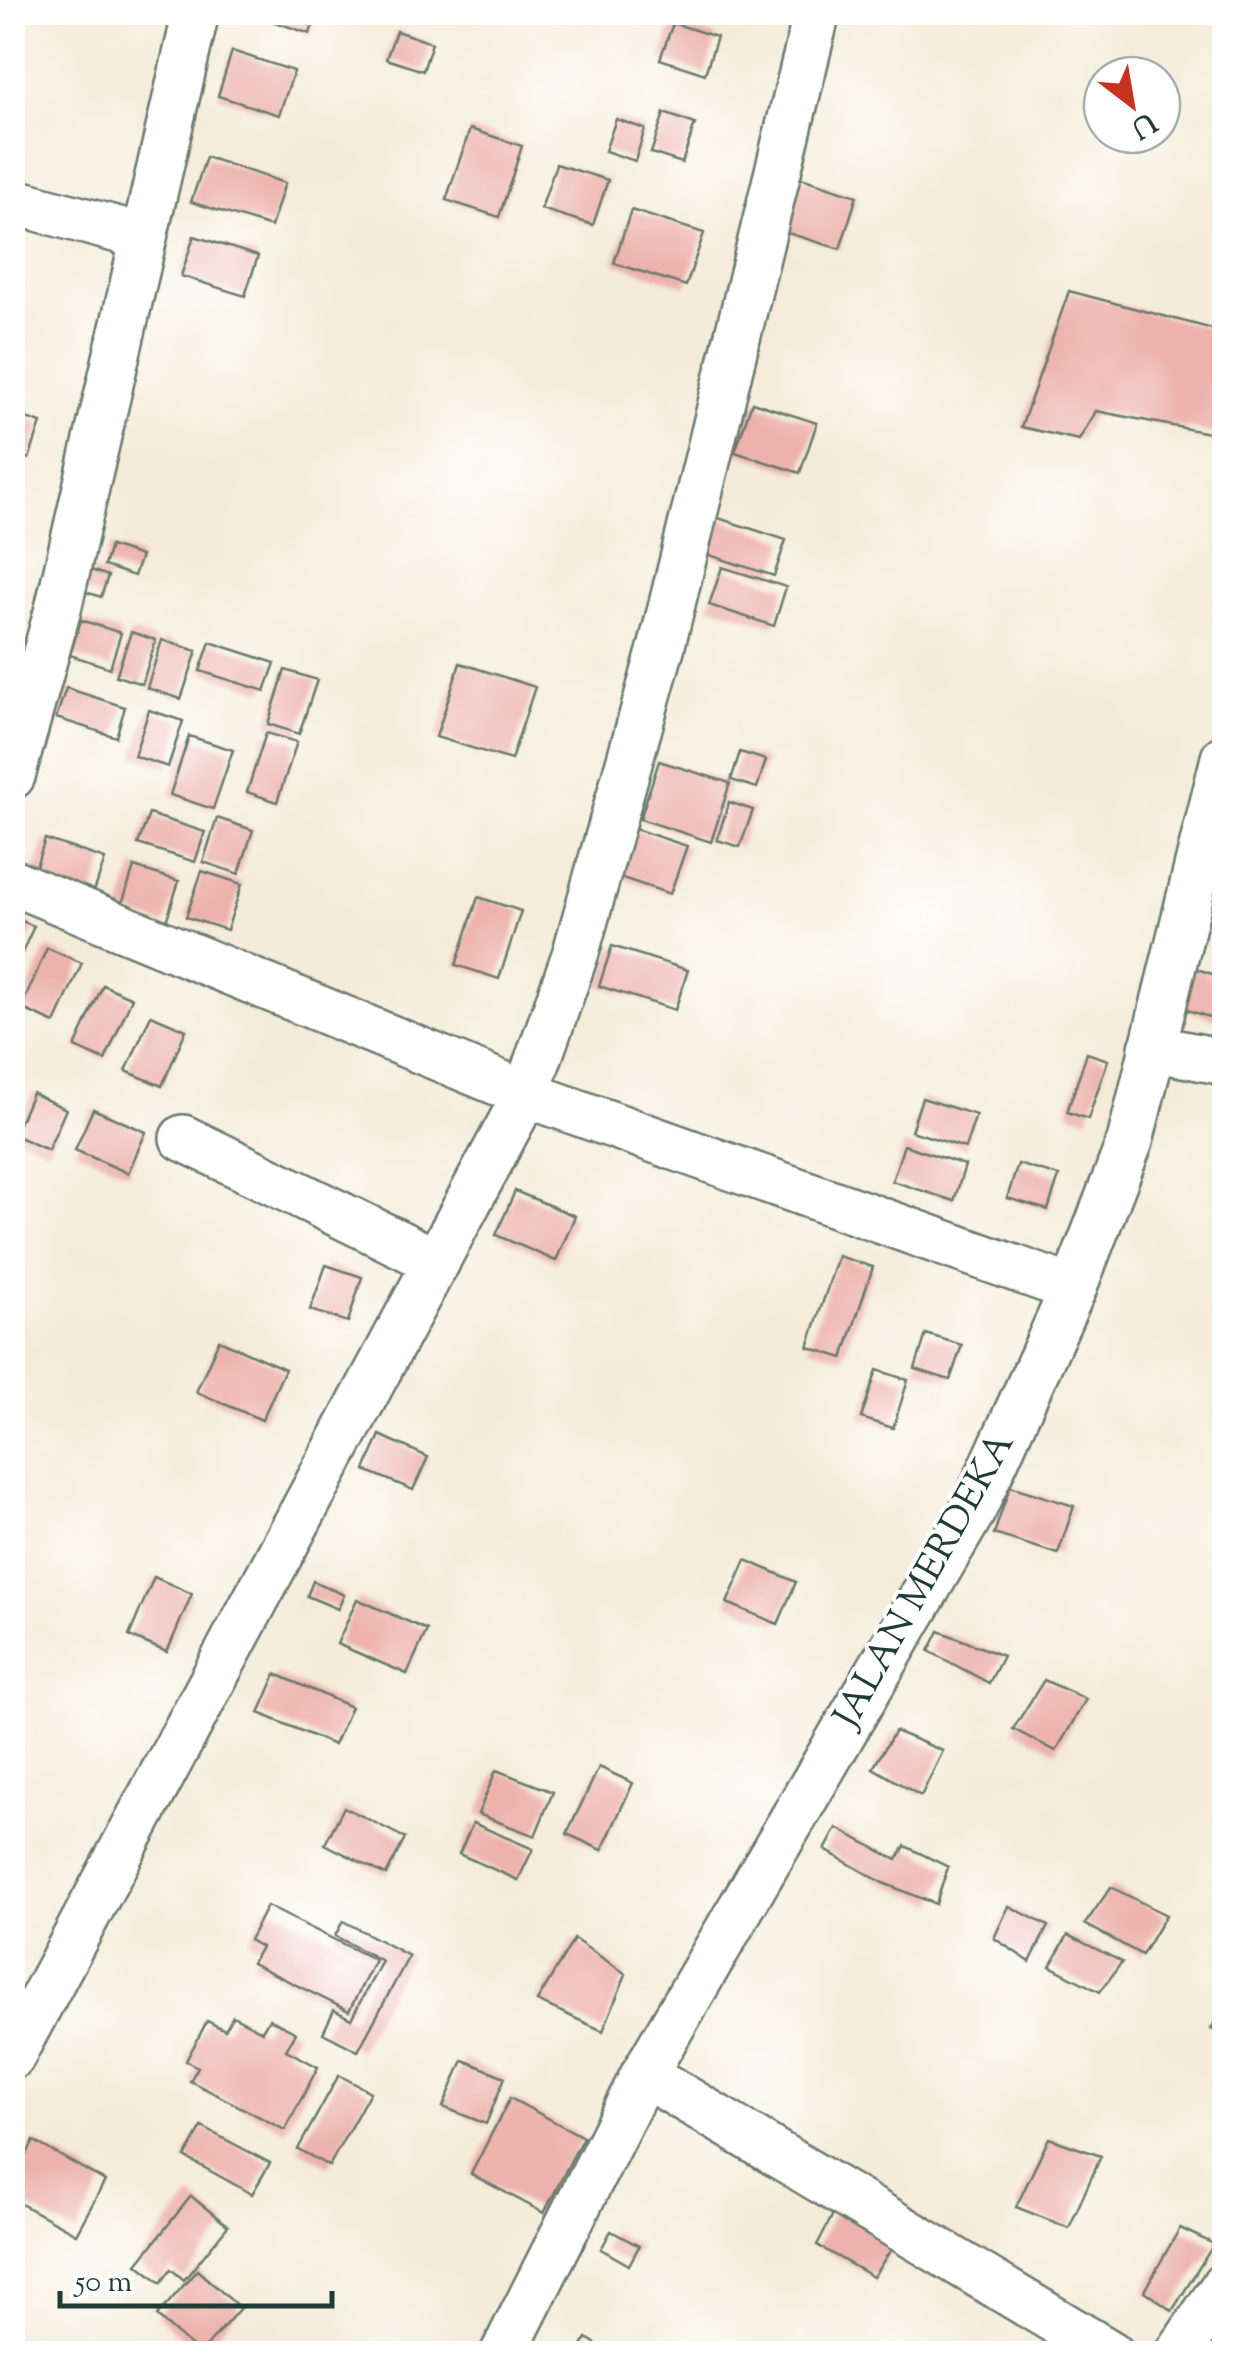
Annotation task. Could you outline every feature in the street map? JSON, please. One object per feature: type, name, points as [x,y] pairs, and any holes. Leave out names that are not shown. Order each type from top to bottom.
[{"type":"street","points":[[12,776],[58,609],[196,12]]},
{"type":"street","points":[[17,2039],[526,1094],[576,952],[662,645],[817,12]]},
{"type":"street","points":[[12,201],[144,237]]},
{"type":"street","name":"JALAN MERDEKA","points":[[503,2354],[644,2074],[973,1510],[1073,1289],[1130,1142],[1224,758]]},
{"type":"street","points":[[12,882],[526,1094],[1073,1289]]},
{"type":"street","points":[[1152,1048],[1224,1062]]},
{"type":"street","points":[[183,1138],[436,1262]]},
{"type":"street","points":[[644,2074],[1111,2354]]},
{"type":"street","points":[[1178,2354],[1224,2286]]},
{"type":"building","points":[[246,12],[317,12],[310,34]]},
{"type":"building","points":[[673,23],[717,37],[705,74],[660,59]]},
{"type":"building","points":[[396,31],[432,43],[423,71],[386,59]]},
{"type":"building","points":[[232,51],[294,71],[279,115],[218,96]]},
{"type":"building","points":[[664,113],[695,124],[682,163],[651,153]]},
{"type":"building","points":[[616,119],[645,129],[635,161],[605,151]]},
{"type":"building","points":[[470,129],[522,146],[499,217],[446,200]]},
{"type":"building","points":[[206,157],[285,183],[271,227],[191,202]]},
{"type":"building","points":[[556,164],[608,180],[593,225],[541,209]]},
{"type":"building","points":[[801,178],[857,196],[840,249],[784,232]]},
{"type":"building","points":[[631,210],[704,233],[686,286],[614,263]]},
{"type":"building","points":[[194,236],[258,256],[245,296],[181,276]]},
{"type":"building","points":[[1069,291],[1224,332],[1224,436],[1096,411],[1079,440],[1021,427]]},
{"type":"building","points":[[752,402],[817,423],[800,473],[735,452]]},
{"type":"building","points":[[12,413],[41,423],[29,459],[12,454]]},
{"type":"building","points":[[712,516],[786,540],[774,576],[700,552]]},
{"type":"building","points":[[110,546],[141,556],[134,576],[104,566]]},
{"type":"building","points":[[77,565],[108,576],[101,597],[70,587]]},
{"type":"building","points":[[722,567],[786,587],[774,626],[709,605]]},
{"type":"building","points":[[81,620],[121,633],[110,668],[70,655]]},
{"type":"building","points":[[131,632],[156,640],[142,684],[116,676]]},
{"type":"building","points":[[162,640],[197,651],[181,699],[147,688]]},
{"type":"building","points":[[210,642],[275,663],[265,691],[200,671]]},
{"type":"building","points":[[460,663],[535,687],[511,760],[436,737]]},
{"type":"building","points":[[285,670],[317,680],[299,734],[268,724]]},
{"type":"building","points":[[66,688],[125,707],[116,737],[56,718]]},
{"type":"building","points":[[149,710],[183,721],[168,767],[134,756]]},
{"type":"building","points":[[266,733],[297,742],[277,802],[247,792]]},
{"type":"building","points":[[189,736],[233,750],[213,809],[170,795]]},
{"type":"building","points":[[740,752],[766,760],[757,788],[731,780]]},
{"type":"building","points":[[659,761],[730,783],[711,842],[640,819]]},
{"type":"building","points":[[729,802],[753,810],[740,847],[717,840]]},
{"type":"building","points":[[149,814],[205,832],[195,862],[138,844]]},
{"type":"building","points":[[217,818],[253,830],[239,874],[203,862]]},
{"type":"building","points":[[623,825],[687,846],[670,894],[607,873]]},
{"type":"building","points":[[45,839],[105,859],[90,904],[30,884]]},
{"type":"building","points":[[134,867],[179,881],[165,925],[120,910]]},
{"type":"building","points":[[202,871],[242,884],[227,930],[186,917]]},
{"type":"building","points":[[478,897],[521,911],[499,979],[456,965]]},
{"type":"building","points":[[12,917],[34,926],[17,964],[12,962]]},
{"type":"building","points":[[612,946],[688,970],[675,1010],[599,986]]},
{"type":"building","points":[[47,948],[82,963],[55,1023],[21,1008]]},
{"type":"building","points":[[1188,966],[1224,978],[1224,1022],[1175,1006]]},
{"type":"building","points":[[103,985],[132,998],[105,1060],[75,1047]]},
{"type":"building","points":[[151,1015],[186,1030],[162,1086],[126,1071]]},
{"type":"building","points":[[1087,1053],[1108,1060],[1088,1119],[1067,1112]]},
{"type":"building","points":[[32,1093],[66,1109],[48,1150],[14,1135]]},
{"type":"building","points":[[922,1098],[976,1115],[965,1148],[911,1131]]},
{"type":"building","points":[[93,1109],[146,1132],[128,1173],[75,1150]]},
{"type":"building","points":[[904,1145],[965,1165],[954,1201],[892,1181]]},
{"type":"building","points":[[1018,1164],[1059,1176],[1048,1210],[1007,1198]]},
{"type":"building","points":[[515,1191],[575,1216],[556,1261],[496,1235]]},
{"type":"building","points":[[838,1256],[873,1267],[843,1358],[808,1347]]},
{"type":"building","points":[[326,1265],[362,1277],[348,1322],[310,1310]]},
{"type":"building","points":[[926,1334],[962,1345],[950,1380],[915,1369]]},
{"type":"building","points":[[219,1340],[285,1369],[262,1420],[196,1392]]},
{"type":"building","points":[[877,1370],[908,1380],[893,1428],[861,1418]]},
{"type":"building","points":[[380,1435],[428,1457],[413,1490],[365,1470]]},
{"type":"building","points":[[1010,1486],[1074,1506],[1058,1554],[994,1534]]},
{"type":"building","points":[[746,1560],[796,1582],[778,1624],[727,1603]]},
{"type":"building","points":[[154,1577],[192,1594],[167,1652],[129,1636]]},
{"type":"building","points":[[313,1581],[344,1595],[338,1609],[307,1596]]},
{"type":"building","points":[[357,1599],[427,1630],[407,1674],[337,1644]]},
{"type":"building","points":[[939,1631],[1003,1656],[989,1683],[929,1651]]},
{"type":"building","points":[[276,1674],[351,1707],[334,1745],[259,1713]]},
{"type":"building","points":[[1044,1680],[1086,1699],[1056,1751],[1013,1729]]},
{"type":"building","points":[[895,1731],[943,1751],[921,1796],[873,1768]]},
{"type":"building","points":[[599,1767],[633,1783],[602,1850],[567,1834]]},
{"type":"building","points":[[496,1770],[553,1792],[535,1836],[478,1814]]},
{"type":"building","points":[[344,1807],[405,1838],[386,1875],[325,1844]]},
{"type":"building","points":[[473,1823],[533,1849],[518,1880],[459,1854]]},
{"type":"building","points":[[837,1828],[897,1860],[905,1846],[948,1867],[936,1904],[883,1883],[825,1850]]},
{"type":"building","points":[[1111,1887],[1166,1915],[1142,1955],[1085,1924]]},
{"type":"building","points":[[267,1906],[375,1960],[349,2011],[252,1963],[261,1947],[249,1940]]},
{"type":"building","points":[[1009,1906],[1048,1926],[1030,1962],[994,1938]]},
{"type":"building","points":[[343,1921],[409,1956],[358,2051],[323,2033],[334,2010],[351,2019],[382,1961],[335,1936]]},
{"type":"building","points":[[1068,1935],[1122,1962],[1100,1992],[1050,1966]]},
{"type":"building","points":[[574,1939],[626,1974],[603,2031],[537,2001]]},
{"type":"building","points":[[1224,2007],[1224,2036],[1211,2029]]},
{"type":"building","points":[[233,2016],[262,2031],[269,2019],[296,2033],[286,2050],[318,2067],[285,2130],[190,2081],[198,2067],[186,2061],[207,2021],[225,2030]]},
{"type":"building","points":[[463,2060],[505,2077],[486,2124],[443,2107]]},
{"type":"building","points":[[339,2075],[370,2092],[329,2166],[298,2149]]},
{"type":"building","points":[[510,2098],[583,2137],[544,2213],[471,2174]]},
{"type":"building","points":[[202,2127],[270,2163],[252,2194],[185,2157]]},
{"type":"building","points":[[1049,2138],[1101,2156],[1069,2228],[1016,2207]]},
{"type":"building","points":[[34,2141],[105,2181],[76,2234],[12,2199],[12,2180]]},
{"type":"building","points":[[191,2196],[228,2226],[184,2280],[171,2269],[161,2283],[137,2264]]},
{"type":"building","points":[[838,2205],[896,2242],[873,2277],[817,2245]]},
{"type":"building","points":[[1180,2228],[1214,2244],[1172,2311],[1144,2291]]},
{"type":"building","points":[[611,2231],[639,2246],[629,2265],[601,2249]]},
{"type":"building","points":[[197,2270],[240,2308],[200,2354],[157,2316]]},
{"type":"building","points":[[1224,2316],[1224,2354],[1197,2354]]},
{"type":"building","points":[[587,2338],[611,2354],[577,2354]]}]
